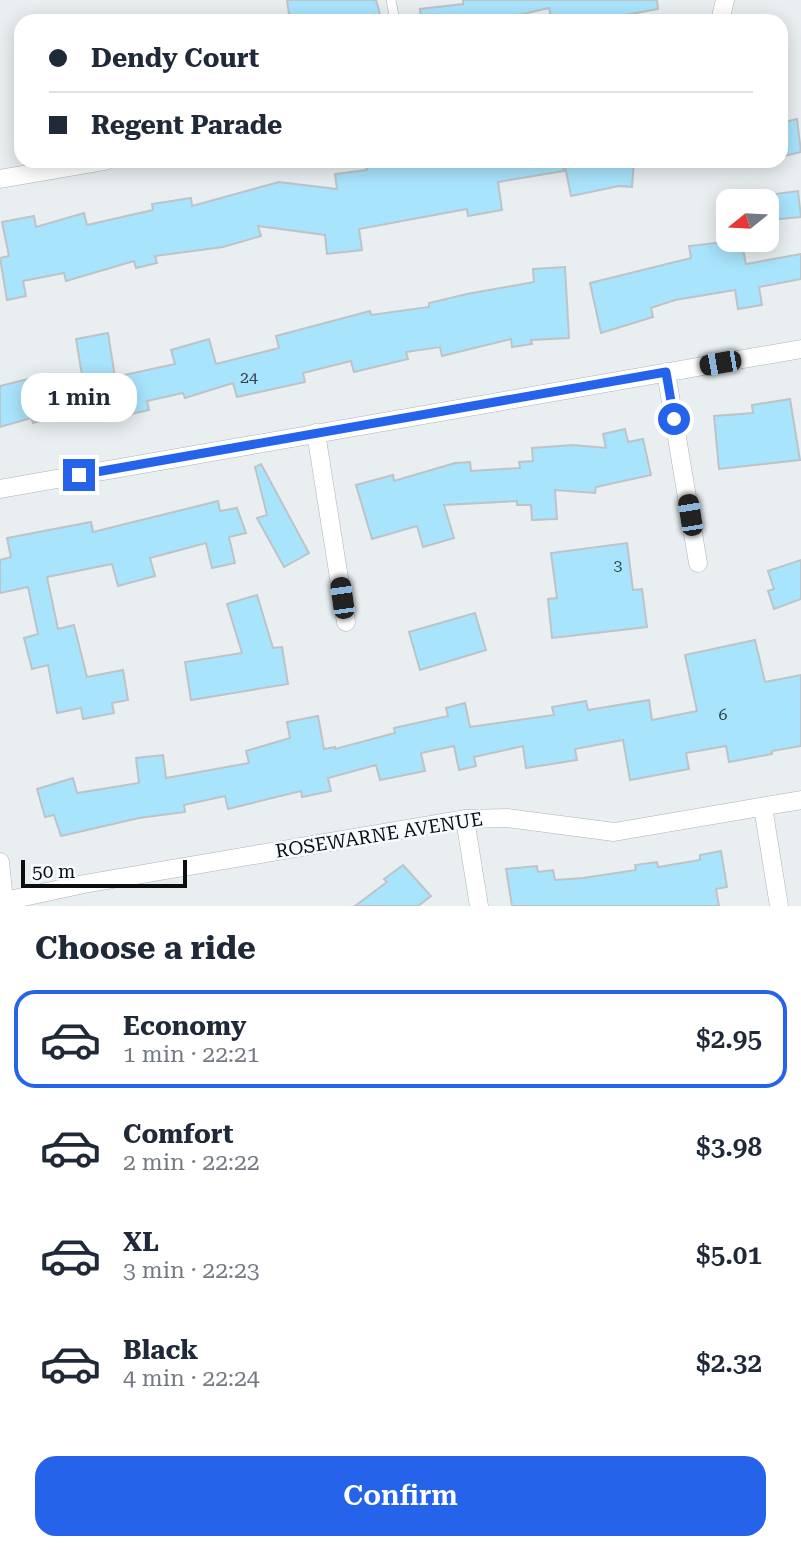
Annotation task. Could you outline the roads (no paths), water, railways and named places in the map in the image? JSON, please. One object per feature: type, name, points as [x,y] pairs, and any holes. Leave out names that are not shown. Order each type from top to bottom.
[{"type":"street","points":[[0,179],[64,168]]},
{"type":"street","points":[[0,488],[801,349]]},
{"type":"street","points":[[666,372],[698,563]]},
{"type":"street","points":[[317,433],[346,622]]},
{"type":"street","name":"ROSEWARNE AVENUE","points":[[2,901],[84,884],[465,819],[507,818],[614,832],[801,800]]},
{"type":"street","points":[[763,807],[779,906]]},
{"type":"street","points":[[465,819],[479,906]]},
{"type":"street","points":[[0,862],[2,901]]}]
